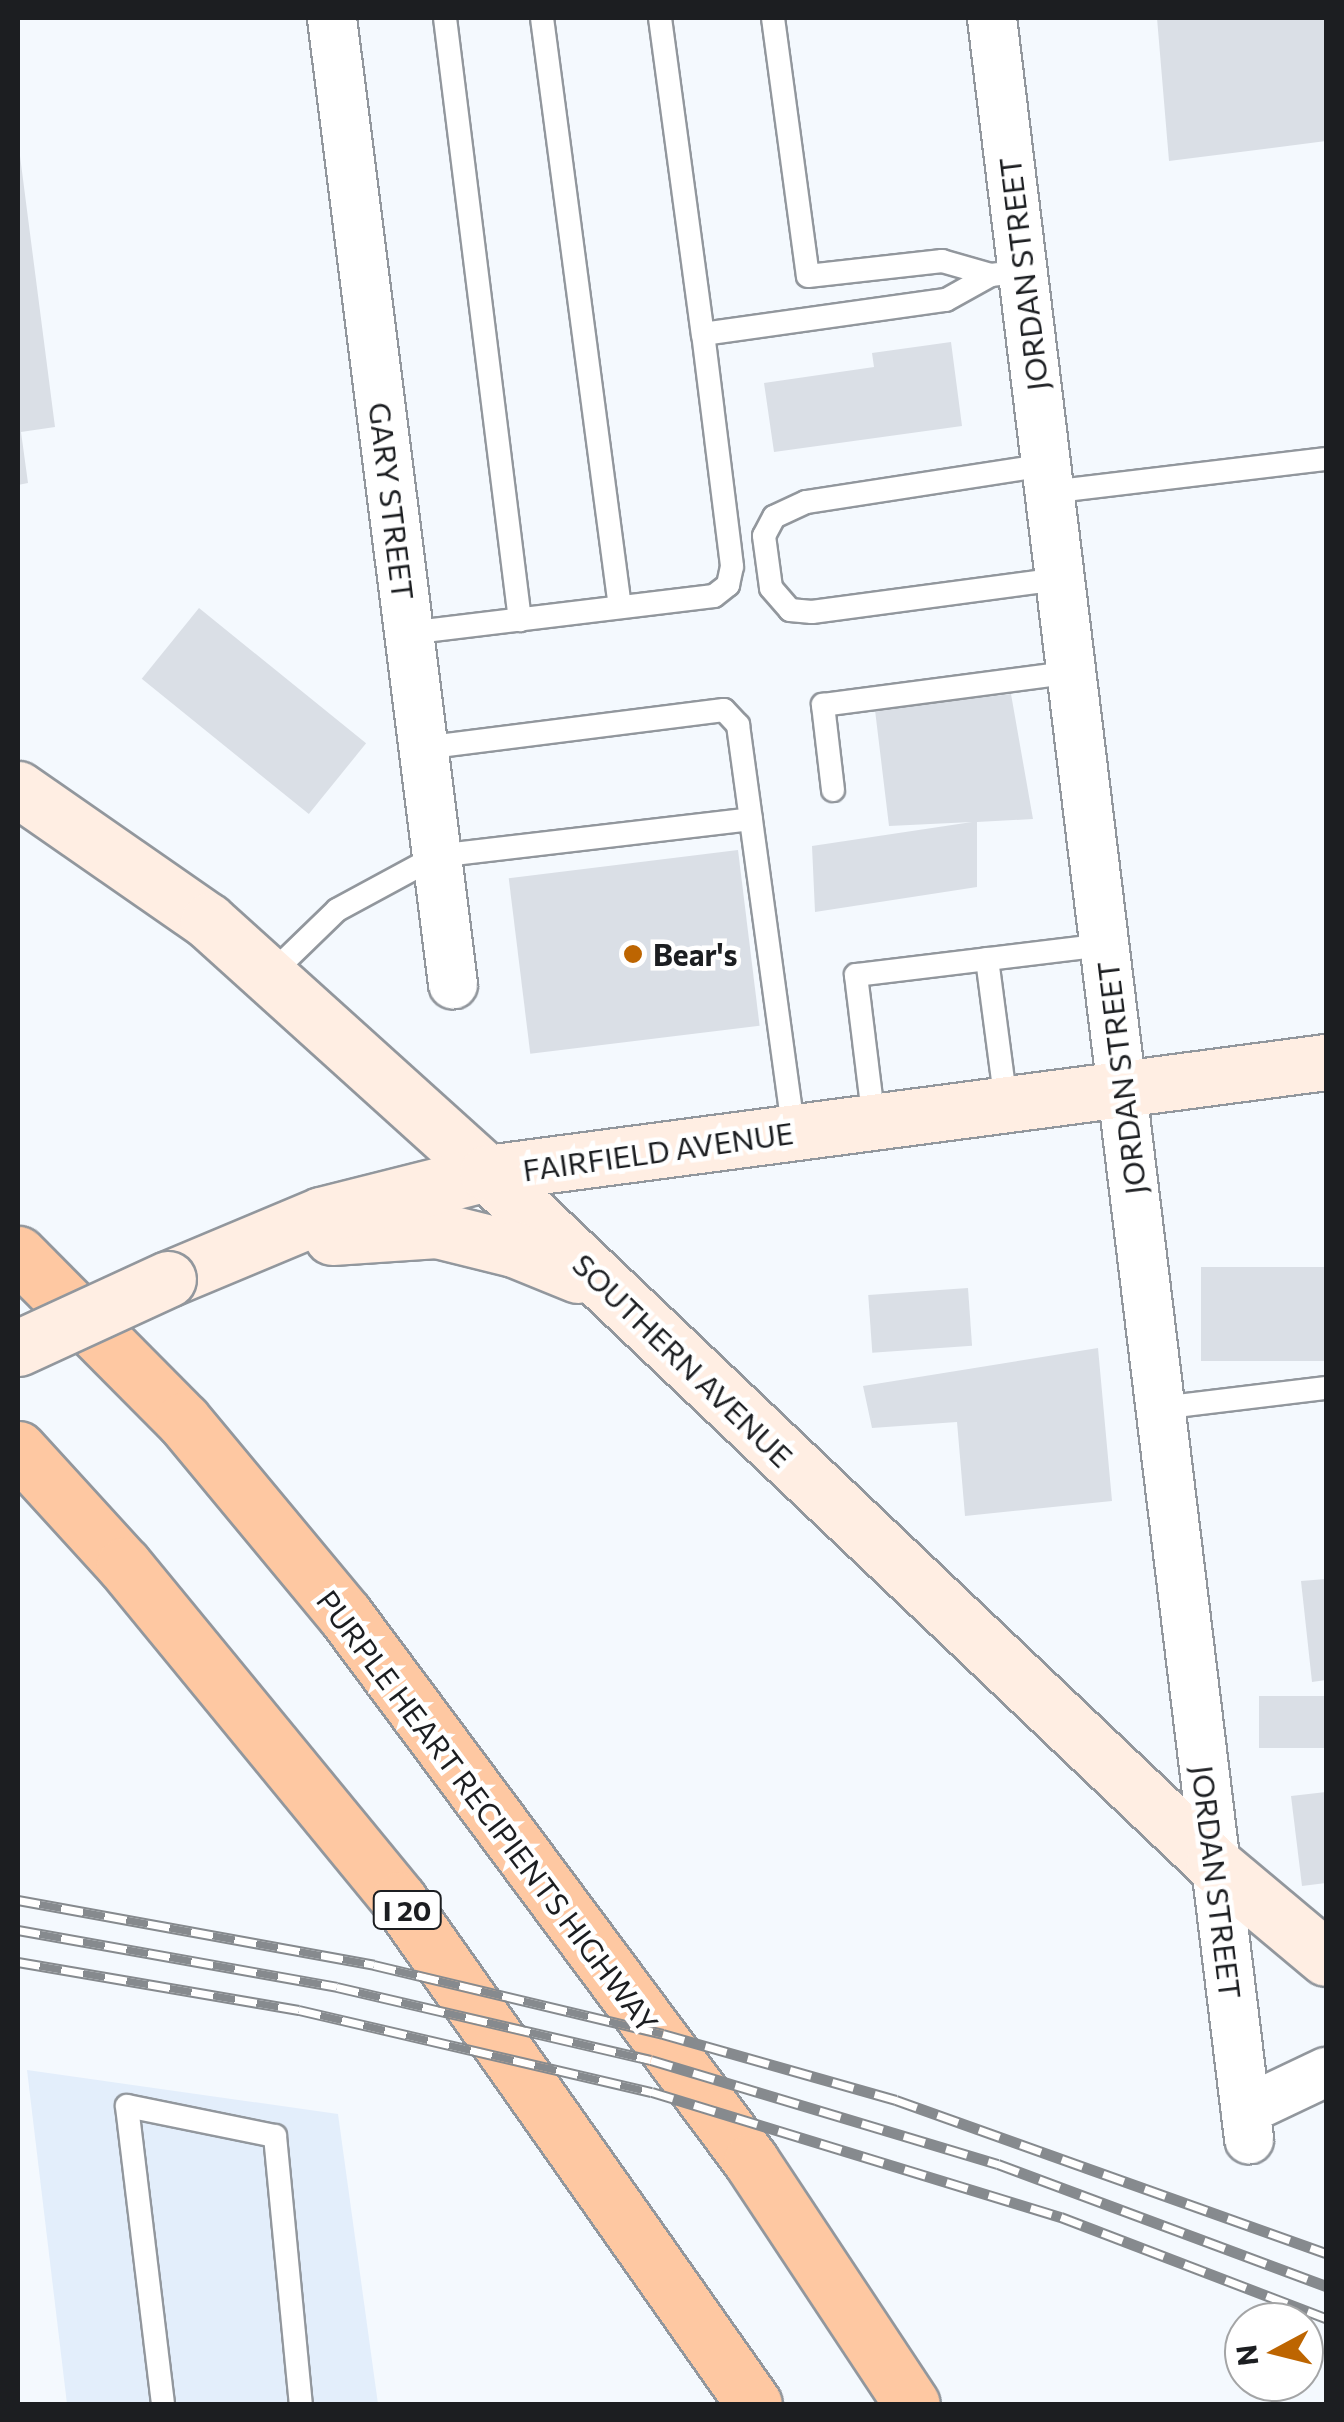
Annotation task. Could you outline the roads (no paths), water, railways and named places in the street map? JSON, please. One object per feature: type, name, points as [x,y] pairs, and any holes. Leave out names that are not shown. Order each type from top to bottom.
[{"type":"highway","name":"PURPLE HEART RECIPIENTS HIGHWAY","points":[[18,1254],[183,1420],[344,1615],[750,2162],[912,2404]]},
{"type":"highway","name":"I 20","points":[[18,1448],[124,1565],[400,1900],[754,2404]]},
{"type":"highway","points":[[750,2162],[948,2404]]},
{"type":"highway","points":[[689,2309],[731,2404]]},
{"type":"street","name":"GARY STREET","points":[[332,18],[453,984]]},
{"type":"street","name":"JORDAN STREET","points":[[992,18],[1007,273],[1048,479],[1247,2124],[1326,2072]]},
{"type":"street","name":"SOUTHERN AVENUE","points":[[18,789],[208,921],[487,1173],[1214,1864],[1326,1958]]},
{"type":"street","name":"FAIRFIELD AVENUE","points":[[18,1348],[230,1252],[357,1204],[487,1173],[1326,1062]]},
{"type":"street","points":[[230,1252],[376,1230],[437,1230],[514,1249],[605,1286]]},
{"type":"lane","points":[[445,18],[520,620]]},
{"type":"lane","points":[[542,18],[620,607]]},
{"type":"lane","points":[[408,634],[714,596],[728,585],[732,566],[660,18]]},
{"type":"lane","points":[[773,18],[808,276],[942,261],[1007,273]]},
{"type":"lane","points":[[703,334],[946,300],[1007,273]]},
{"type":"lane","points":[[1060,580],[812,612],[790,610],[770,588],[764,536],[774,517],[806,502],[1326,458]]},
{"type":"lane","points":[[833,790],[823,705],[1072,672]]},
{"type":"lane","points":[[423,748],[724,710],[738,725],[794,1132]]},
{"type":"lane","points":[[269,976],[337,910],[437,856],[751,818]]},
{"type":"lane","points":[[874,1122],[856,975],[1104,945]]},
{"type":"lane","points":[[987,959],[1006,1104]]},
{"type":"lane","points":[[1160,1408],[1326,1388]]},
{"type":"lane","points":[[163,2404],[128,2106],[275,2136],[300,2404]]},
{"type":"railway","points":[[18,1900],[374,1965],[663,2034],[896,2100],[1326,2253]]},
{"type":"railway","points":[[18,1930],[337,1987],[651,2060],[998,2164],[1326,2286]]},
{"type":"railway","points":[[18,1962],[299,2010],[652,2092],[1061,2217],[1326,2318]]},
{"type":"place","name":"Bear's","points":[[633,954]]}]
